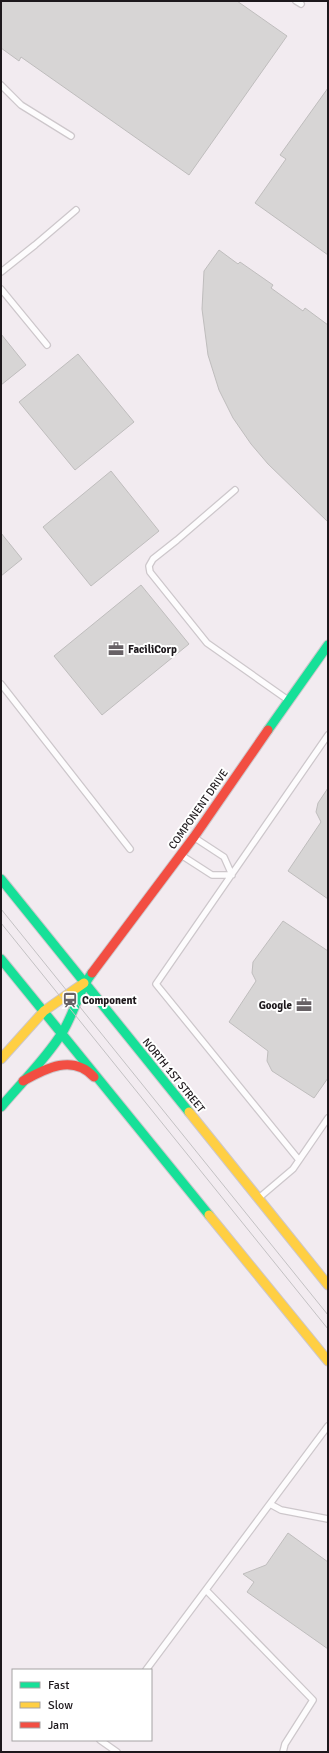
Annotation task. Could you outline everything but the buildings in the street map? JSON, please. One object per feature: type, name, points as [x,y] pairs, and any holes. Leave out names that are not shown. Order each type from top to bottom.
[{"type":"main road","name":"COMPONENT DRIVE","points":[[1,1107],[62,1033],[73,1013],[84,984],[194,837],[328,645]]},
{"type":"main road","name":"NORTH 1ST STREET","points":[[1,879],[328,1286]]},
{"type":"main road","points":[[1,958],[328,1361]]},
{"type":"main road","name":"COMPONENT DRIVE","points":[[1,1060],[44,1011],[84,984]]},
{"type":"main road","points":[[23,1082],[44,1069],[73,1066],[85,1069],[110,1092]]},
{"type":"lane","points":[[1,84],[21,105],[71,136]]},
{"type":"lane","points":[[1,272],[35,246],[76,210]]},
{"type":"lane","points":[[1,289],[47,345]]},
{"type":"lane","points":[[235,490],[153,559],[149,566],[150,572],[207,643],[289,701]]},
{"type":"lane","points":[[2,688],[130,849]]},
{"type":"lane","points":[[299,1160],[156,984],[328,735]]},
{"type":"lane","points":[[194,837],[224,857],[232,875]]},
{"type":"lane","points":[[181,854],[212,875],[232,875]]},
{"type":"lane","points":[[258,1199],[293,1169],[328,1118]]},
{"type":"lane","points":[[147,1669],[328,1426]]},
{"type":"lane","points":[[270,1504],[281,1510],[328,1520]]},
{"type":"lane","points":[[206,1590],[313,1700],[285,1744],[283,1752]]},
{"type":"lane","points":[[101,1741],[117,1752]]},
{"type":"tram line","points":[[1,909],[328,1315]]},
{"type":"tram line","points":[[1,923],[328,1329]]},
{"type":"traffic: fast","points":[[268,730],[328,645]]},
{"type":"traffic: fast","points":[[1,879],[189,1112]]},
{"type":"traffic: fast","points":[[1,959],[209,1215]]},
{"type":"traffic: fast","points":[[1,1107],[41,1062],[62,1033],[83,987],[92,973]]},
{"type":"traffic: slow","points":[[1,1059],[44,1011],[84,983]]},
{"type":"traffic: slow","points":[[189,1112],[328,1285]]},
{"type":"traffic: slow","points":[[209,1215],[328,1361]]},
{"type":"traffic: jam","points":[[92,973],[194,837],[268,730]]},
{"type":"traffic: jam","points":[[23,1081],[50,1068],[68,1065],[77,1066],[86,1070],[94,1077]]},
{"type":"place","name":"FaciliCorp","points":[[116,649]]},
{"type":"place","name":"Component","points":[[70,1000]]},
{"type":"place","name":"Google","points":[[304,1005]]}]
